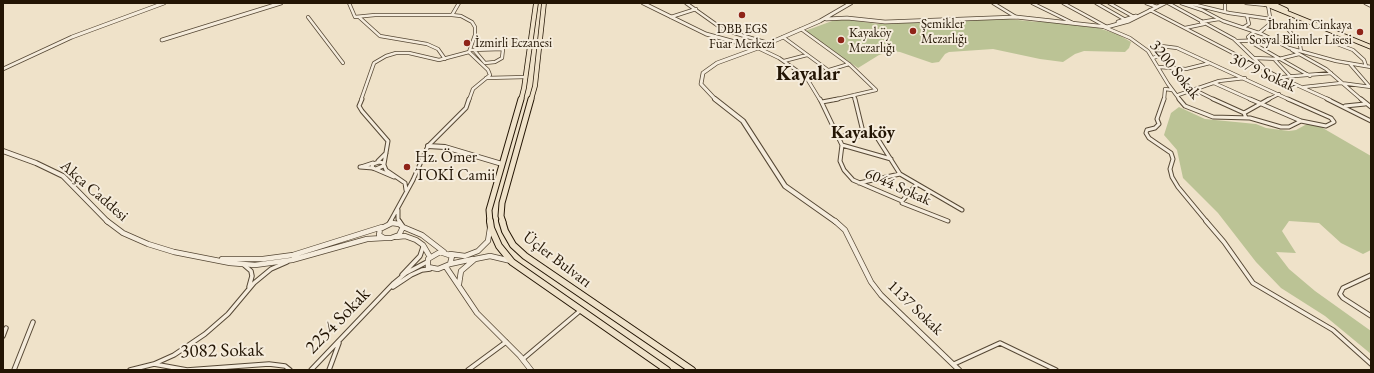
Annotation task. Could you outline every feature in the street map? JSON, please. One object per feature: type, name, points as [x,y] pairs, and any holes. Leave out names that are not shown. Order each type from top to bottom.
[{"type":"main road","name":"Üçler Bulvarı","points":[[536,3],[524,88],[489,210],[490,228],[499,246],[512,262],[667,370]]},
{"type":"main road","name":"Üçler Bulvarı","points":[[544,3],[535,86],[502,203],[501,216],[505,231],[521,253],[692,370]]},
{"type":"main road","points":[[1264,3],[1271,4],[1371,43]]},
{"type":"main road","points":[[1271,4],[1371,47]]},
{"type":"street","points":[[3,69],[72,37],[164,3]]},
{"type":"street","points":[[162,40],[281,3]]},
{"type":"street","points":[[349,3],[354,17],[375,15],[452,15],[462,17],[472,22],[475,27],[476,32],[471,51]]},
{"type":"street","points":[[452,15],[459,3]]},
{"type":"street","points":[[643,3],[706,34],[758,48],[784,61],[806,77],[822,102],[842,145],[891,159]]},
{"type":"street","points":[[686,3],[724,30],[768,43]]},
{"type":"street","points":[[758,48],[824,19],[851,3]]},
{"type":"street","points":[[994,3],[1016,17]]},
{"type":"street","points":[[1032,3],[1072,23]]},
{"type":"street","name":"3200 Sokak","points":[[1063,3],[1105,27],[1130,38],[1148,51],[1172,90],[1178,94],[1186,106],[1206,116],[1246,118]]},
{"type":"street","points":[[1096,3],[1124,19]]},
{"type":"street","points":[[1109,3],[1134,17]]},
{"type":"street","points":[[1146,3],[1157,7]]},
{"type":"street","points":[[824,19],[847,18],[885,22],[1016,17],[1105,27],[1114,25],[1167,3],[1237,41],[1270,72]]},
{"type":"street","points":[[1181,3],[1202,10],[1218,19],[1259,33],[1300,54],[1330,72],[1341,83],[1355,92],[1365,104],[1371,107]]},
{"type":"street","points":[[1188,3],[1225,12],[1271,19]]},
{"type":"street","points":[[1225,3],[1225,12]]},
{"type":"street","points":[[1246,3],[1271,4],[1271,23],[1259,33]]},
{"type":"street","points":[[1365,3],[1371,6]]},
{"type":"street","points":[[672,18],[696,9]]},
{"type":"street","points":[[1150,10],[1251,63],[1279,77],[1304,87],[1331,102],[1344,106],[1371,121]]},
{"type":"street","points":[[1244,28],[1249,24],[1247,16]]},
{"type":"street","points":[[308,17],[343,63]]},
{"type":"street","points":[[359,17],[380,36],[427,44],[438,49],[445,59]]},
{"type":"street","points":[[1114,25],[1124,19],[1134,17]]},
{"type":"street","points":[[1185,28],[1218,19]]},
{"type":"street","points":[[801,29],[849,64],[876,90],[822,102]]},
{"type":"street","points":[[1288,30],[1300,45],[1301,51]]},
{"type":"street","points":[[1254,32],[1249,35],[1251,41],[1310,76]]},
{"type":"street","points":[[784,37],[828,70]]},
{"type":"street","points":[[1237,41],[1272,40]]},
{"type":"street","points":[[1332,42],[1353,50],[1364,60],[1366,66]]},
{"type":"street","name":"3079 Sokak","points":[[1153,58],[1158,56],[1160,48],[1164,45],[1177,48],[1331,118],[1334,122],[1326,126],[1301,121]]},
{"type":"street","name":"1137 Sokak","points":[[758,48],[725,59],[710,67],[703,73],[701,84],[712,96],[743,121],[752,131],[774,171],[785,186],[828,215],[845,230],[850,237],[871,282],[881,295],[959,370]]},
{"type":"street","points":[[1289,48],[1324,58],[1371,67]]},
{"type":"street","points":[[394,177],[386,170],[384,165],[388,143],[387,139],[359,106],[374,63],[386,56],[396,53],[410,53],[431,59],[445,59],[471,51],[503,49],[502,58],[495,62],[485,63],[471,51]]},
{"type":"street","points":[[388,224],[405,194],[428,146],[466,108],[473,89],[490,75],[488,70],[471,51]]},
{"type":"street","points":[[1254,58],[1279,59],[1300,54]]},
{"type":"street","points":[[784,61],[807,55]]},
{"type":"street","points":[[1274,59],[1291,77]]},
{"type":"street","points":[[1159,67],[1186,69],[1210,63]]},
{"type":"street","points":[[806,77],[849,64]]},
{"type":"street","points":[[1350,64],[1371,87]]},
{"type":"street","points":[[1279,77],[1310,76],[1330,72]]},
{"type":"street","points":[[486,78],[526,77]]},
{"type":"street","points":[[1178,94],[1214,83],[1245,78]]},
{"type":"street","points":[[1214,83],[1301,121]]},
{"type":"street","points":[[1304,87],[1341,83],[1371,87]]},
{"type":"street","points":[[1172,90],[1165,89],[1164,101],[1158,119],[1159,124],[1155,128],[1147,130],[1146,133],[1149,138],[1171,153],[1173,159],[1171,173],[1178,187],[1224,242],[1253,283],[1333,330],[1358,354],[1371,364]]},
{"type":"street","points":[[1195,90],[1244,113],[1246,118],[1281,127],[1289,127],[1301,121]]},
{"type":"street","points":[[1244,113],[1259,103],[1279,94]]},
{"type":"street","points":[[854,95],[864,136]]},
{"type":"street","points":[[1344,106],[1365,104]]},
{"type":"street","points":[[838,136],[876,136],[900,174],[916,185],[962,210]]},
{"type":"street","name":"6044 Sokak","points":[[842,145],[840,160],[842,165],[848,175],[859,183],[902,201],[902,203],[948,221]]},
{"type":"street","points":[[428,146],[445,147],[502,164]]},
{"type":"street","name":"Akça Caddesi","points":[[3,150],[50,169],[63,176],[103,218],[123,233],[160,248],[242,264],[268,264],[292,260],[367,239],[410,237],[423,245]]},
{"type":"street","points":[[373,168],[372,166],[386,153]]},
{"type":"street","points":[[376,163],[384,165],[380,168],[360,167],[376,163]]},
{"type":"street","points":[[373,168],[405,183],[405,194]]},
{"type":"street","points":[[859,183],[900,174]]},
{"type":"street","points":[[902,201],[916,185]]},
{"type":"street","points":[[391,238],[399,235],[402,226],[398,219],[398,207]]},
{"type":"street","points":[[388,224],[396,223],[422,235],[444,252],[465,256],[478,251],[488,241],[490,228]]},
{"type":"street","name":"Akça Caddesi","points":[[216,260],[258,259],[293,255],[388,224]]},
{"type":"street","points":[[382,227],[379,235],[384,238]]},
{"type":"street","points":[[423,245],[430,257]]},
{"type":"street","name":"2254 Sokak","points":[[311,370],[420,256],[423,250],[423,245]]},
{"type":"street","points":[[444,252],[430,257],[427,262],[428,267],[434,269],[493,256],[512,262]]},
{"type":"street","points":[[448,266],[452,259],[450,254]]},
{"type":"street","points":[[459,284],[461,271],[475,259]]},
{"type":"street","points":[[154,364],[174,355],[205,334],[228,314],[254,283],[271,269],[292,260]]},
{"type":"street","name":"2254 Sokak","points":[[394,283],[406,273],[427,262]]},
{"type":"street","points":[[242,264],[251,271],[252,276],[246,292]]},
{"type":"street","points":[[448,266],[465,297],[477,313],[523,359],[531,370]]},
{"type":"street","name":"2254 Sokak","points":[[386,292],[411,275],[422,270],[434,269]]},
{"type":"street","points":[[1371,275],[1343,288],[1340,294],[1343,298],[1371,316]]},
{"type":"street","points":[[523,359],[581,310]]},
{"type":"street","points":[[14,370],[33,322]]},
{"type":"street","points":[[3,336],[6,328]]},
{"type":"street","points":[[329,370],[339,341]]},
{"type":"street","points":[[468,370],[506,342]]},
{"type":"street","points":[[954,364],[1000,343],[1056,370]]},
{"type":"street","name":"3082 Sokak","points":[[130,370],[154,364],[187,370],[268,364],[285,366],[290,370]]},
{"type":"green space","points":[[842,19],[878,24],[1008,19],[1037,22],[1045,21],[1098,28],[1117,34],[1131,42],[1129,48],[1125,52],[1084,51],[1075,54],[1063,62],[1040,59],[993,49],[949,52],[945,54],[939,62],[932,63],[900,52],[892,51],[879,55],[858,68],[805,31]]},
{"type":"green space","points":[[1179,107],[1205,119],[1256,124],[1266,128],[1289,131],[1296,130],[1307,124],[1321,127],[1371,156],[1371,250],[1363,254],[1341,243],[1319,223],[1289,221],[1282,231],[1296,253],[1276,252],[1289,269],[1315,291],[1371,331],[1371,354],[1325,316],[1281,288],[1256,262],[1218,213],[1183,178],[1177,150],[1164,135],[1171,113]]},
{"type":"place","name":"DBB EGS Fuar Merkezi","points":[[742,15]]},
{"type":"place","name":"Şemikler Mezarlığı","points":[[913,31]]},
{"type":"place","name":"İbrahim Cinkaya Sosyal Bilimler Lisesi","points":[[1360,32]]},
{"type":"place","name":"Kayaköy Mezarlığı","points":[[841,40]]},
{"type":"place","name":"İzmirli Eczanesi","points":[[467,43]]},
{"type":"place","name":"Hz. Ömer TOKİ Camii","points":[[407,167]]},
{"type":"district","name":"Kayalar","points":[[808,75]]},
{"type":"district","name":"Kayaköy","points":[[863,133]]}]
